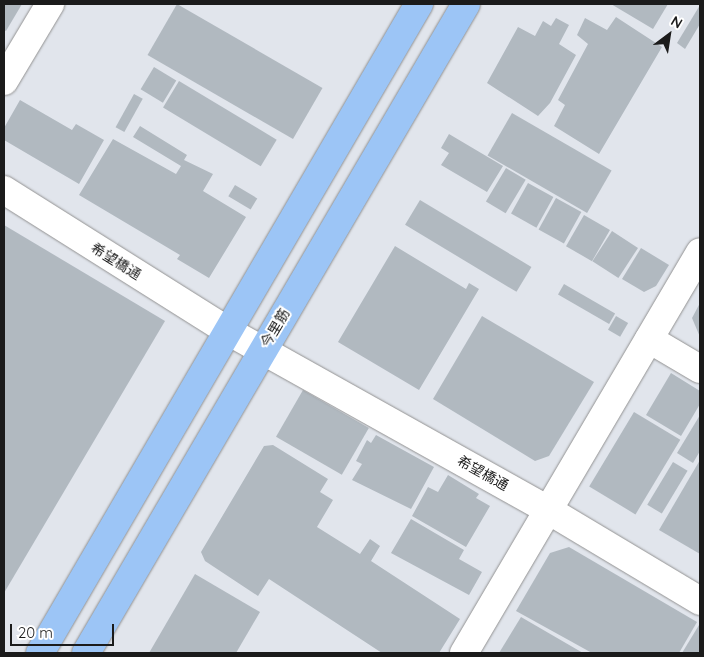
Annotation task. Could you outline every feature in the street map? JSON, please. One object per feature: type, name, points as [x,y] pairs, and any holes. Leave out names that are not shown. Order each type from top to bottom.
[{"type":"main road","points":[[40,653],[419,4]]},
{"type":"main road","name":"今里筋","points":[[86,653],[466,4]]},
{"type":"street","points":[[4,81],[50,4]]},
{"type":"street","name":"希望橋通","points":[[4,190],[228,331],[548,510],[700,601]]},
{"type":"street","points":[[464,653],[700,252]]},
{"type":"street","points":[[649,338],[700,369]]},
{"type":"building","points":[[4,4],[22,4],[6,31],[4,30]]},
{"type":"building","points":[[177,4],[322,88],[293,139],[148,55]]},
{"type":"building","points":[[611,4],[668,4],[653,29]]},
{"type":"building","points":[[700,5],[700,24],[685,49],[677,43]]},
{"type":"building","points":[[616,17],[662,47],[599,154],[554,126],[565,105],[558,100],[588,44],[577,35],[585,18],[607,30]]},
{"type":"building","points":[[556,18],[569,25],[559,44],[576,55],[550,103],[538,116],[487,83],[518,27],[535,36],[543,21],[551,26]]},
{"type":"building","points":[[154,67],[176,80],[163,103],[141,89]]},
{"type":"building","points":[[179,81],[277,140],[261,166],[163,108]]},
{"type":"building","points":[[134,94],[143,99],[124,132],[116,127]]},
{"type":"building","points":[[20,100],[72,130],[76,124],[104,140],[79,184],[4,140],[4,128]]},
{"type":"building","points":[[512,113],[612,170],[587,213],[488,155]]},
{"type":"building","points":[[140,126],[187,155],[184,160],[213,174],[203,191],[246,217],[209,278],[177,259],[180,255],[79,195],[113,139],[176,174],[181,166],[133,137]]},
{"type":"building","points":[[449,134],[503,166],[487,192],[441,165],[449,153],[441,148]]},
{"type":"building","points":[[506,168],[526,180],[506,213],[486,201]]},
{"type":"building","points":[[528,183],[553,197],[536,228],[511,214]]},
{"type":"building","points":[[235,185],[257,198],[251,210],[228,196]]},
{"type":"building","points":[[556,198],[581,212],[564,244],[539,229]]},
{"type":"building","points":[[420,200],[531,267],[516,292],[405,225]]},
{"type":"building","points":[[584,215],[610,230],[592,261],[566,246]]},
{"type":"building","points":[[4,225],[165,321],[4,593]]},
{"type":"building","points":[[612,231],[638,248],[618,278],[592,261]]},
{"type":"building","points":[[395,246],[466,289],[469,283],[479,289],[419,390],[338,342]]},
{"type":"building","points":[[641,248],[669,265],[656,286],[644,292],[622,279]]},
{"type":"building","points":[[564,284],[615,314],[609,324],[558,294]]},
{"type":"building","points":[[700,303],[700,337],[692,318]]},
{"type":"building","points":[[482,316],[594,382],[549,456],[535,461],[433,399]]},
{"type":"building","points":[[616,316],[628,323],[620,337],[608,330]]},
{"type":"building","points":[[671,373],[700,391],[700,404],[681,436],[646,415]]},
{"type":"building","points":[[303,390],[369,428],[342,475],[276,437]]},
{"type":"building","points":[[634,412],[680,440],[635,514],[589,487]]},
{"type":"building","points":[[700,415],[700,451],[693,463],[677,453]]},
{"type":"building","points":[[376,435],[434,467],[411,509],[352,480],[362,464],[356,461],[367,440],[371,443]]},
{"type":"building","points":[[273,445],[328,479],[320,492],[333,500],[317,527],[360,554],[370,539],[380,546],[371,561],[460,619],[439,653],[382,653],[269,579],[258,596],[205,561],[201,552],[264,446]]},
{"type":"building","points":[[700,460],[700,554],[659,530]]},
{"type":"building","points":[[673,462],[688,471],[662,514],[647,505]]},
{"type":"building","points":[[448,475],[479,494],[476,498],[490,506],[466,547],[412,516],[428,487],[438,492]]},
{"type":"building","points":[[411,519],[464,550],[459,559],[482,572],[469,595],[391,553]]},
{"type":"building","points":[[569,547],[697,622],[679,653],[592,653],[516,611],[550,553]]},
{"type":"building","points":[[195,574],[260,612],[236,653],[149,653]]},
{"type":"building","points":[[521,617],[583,653],[499,653]]},
{"type":"building","points":[[699,625],[700,653],[682,653]]}]
